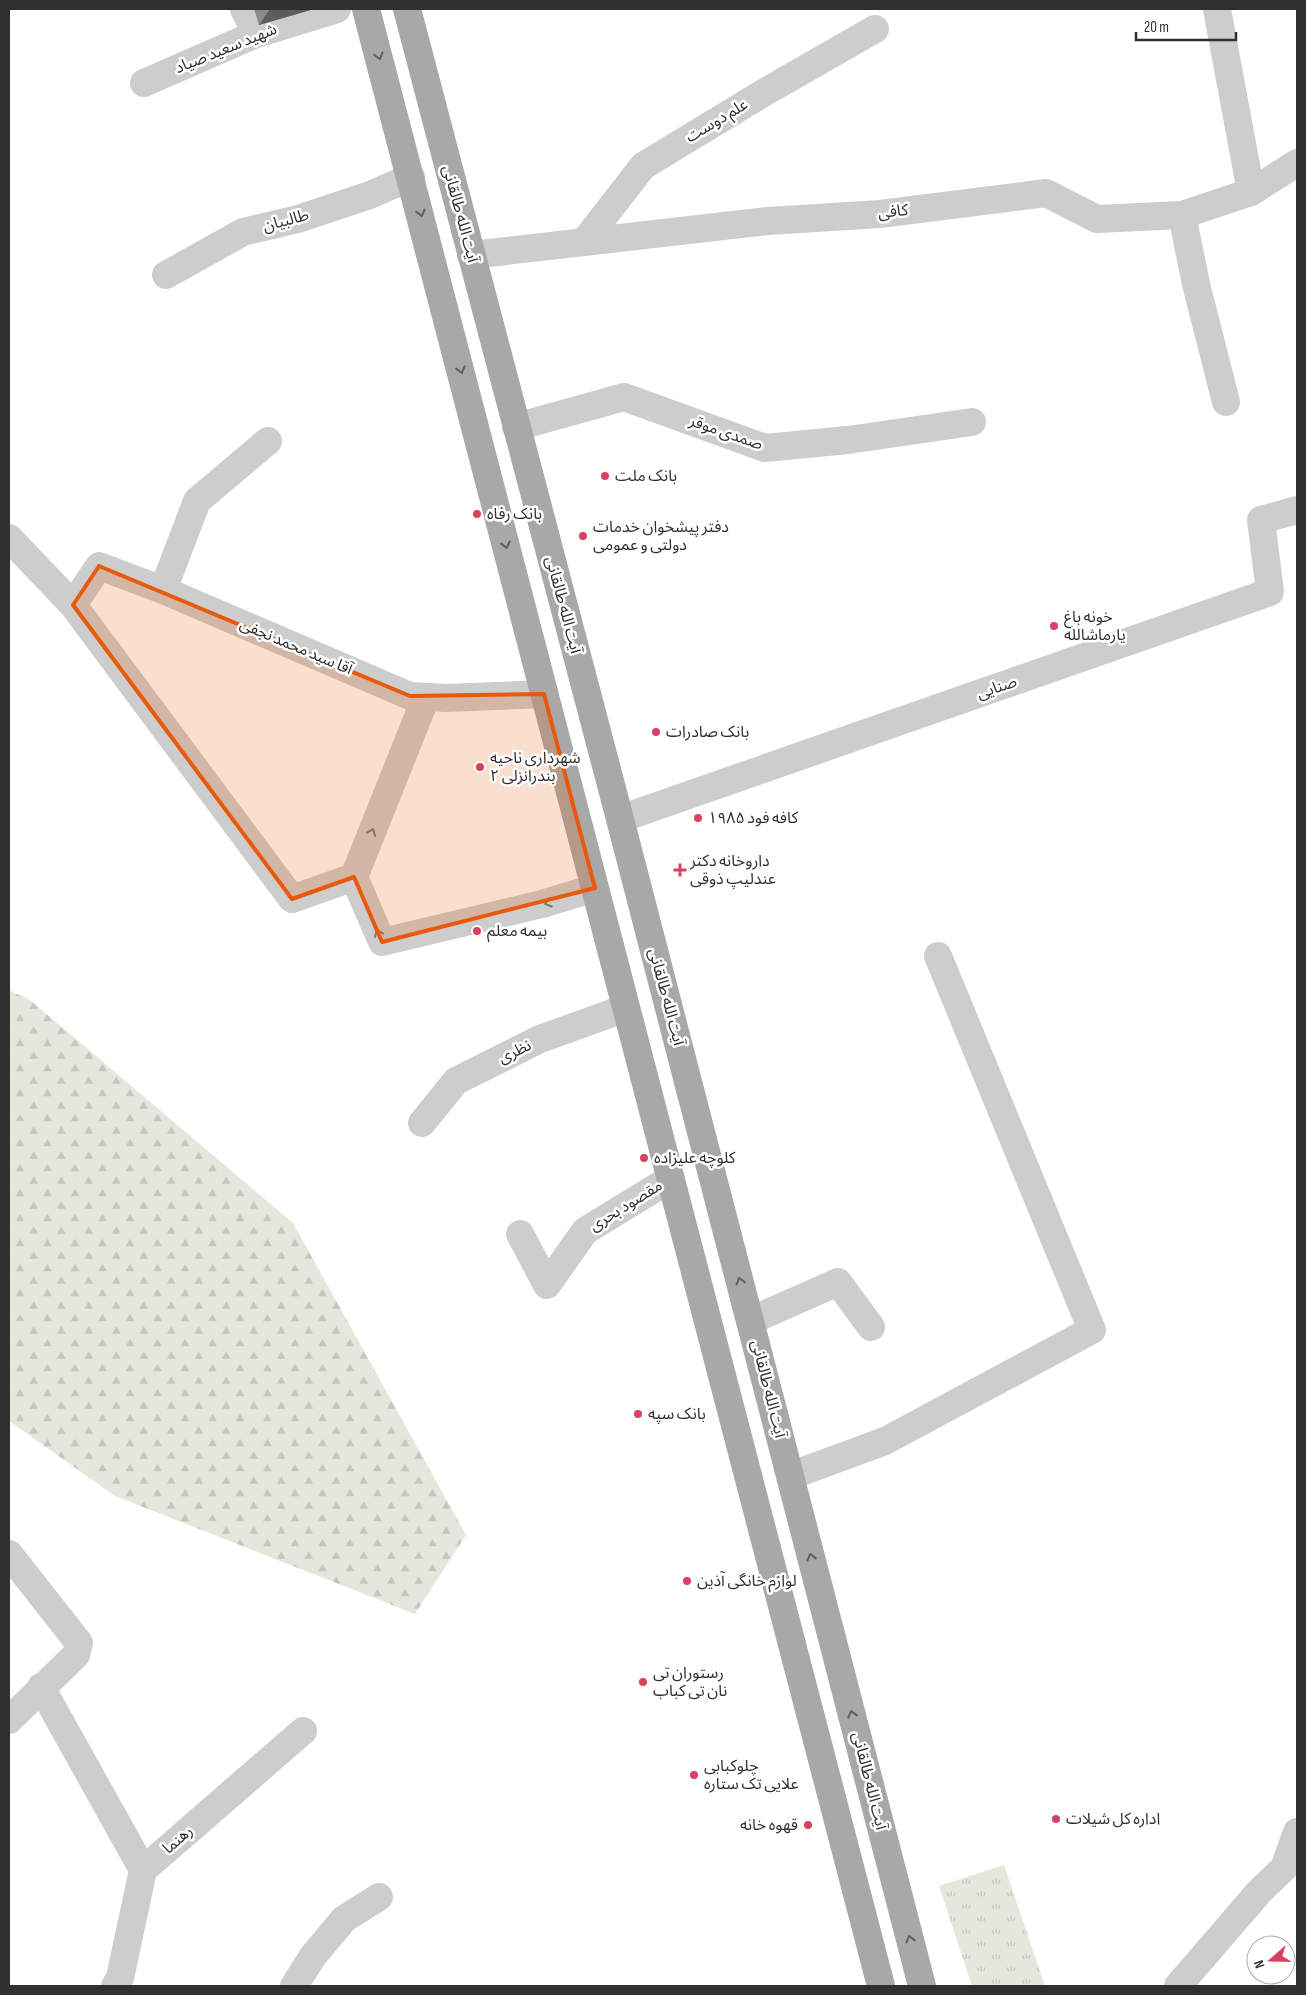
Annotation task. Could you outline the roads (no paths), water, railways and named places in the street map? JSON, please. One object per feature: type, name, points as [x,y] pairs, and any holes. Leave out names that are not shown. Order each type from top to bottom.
[{"type":"main road","points":[[366,9],[881,1986]]},
{"type":"main road","name":"آیت الله طالقانی","points":[[407,9],[620,820],[922,1986]]},
{"type":"main road","points":[[580,831],[620,820]]},
{"type":"street","points":[[244,9],[256,34]]},
{"type":"street","name":"شهید سعید صیاد","points":[[144,83],[256,34],[337,9]]},
{"type":"street","points":[[1217,9],[1250,192]]},
{"type":"street","name":"علم دوست","points":[[584,242],[643,166],[875,28]]},
{"type":"street","name":"کافی","points":[[471,255],[768,222],[880,214],[1046,193],[1097,219],[1182,215],[1250,192],[1296,172]]},
{"type":"street","name":"طالبیان","points":[[166,275],[243,232],[298,219],[370,196],[411,177]]},
{"type":"street","points":[[1182,215],[1196,284],[1226,402]]},
{"type":"street","name":"صمدی موقر","points":[[516,427],[624,397],[765,448],[848,440],[972,422]]},
{"type":"street","points":[[163,590],[197,501],[268,441]]},
{"type":"street","name":"صنایی","points":[[620,820],[1270,592],[1261,520],[1297,510]]},
{"type":"street","points":[[9,538],[73,605],[292,900],[354,877]]},
{"type":"street","name":"آقا سید محمد نجفی","points":[[73,605],[100,566],[163,590],[410,696],[544,694]]},
{"type":"street","points":[[426,697],[354,877],[382,942],[542,904],[594,888]]},
{"type":"street","points":[[790,1476],[885,1442],[1092,1330],[938,956]]},
{"type":"street","name":"نظری","points":[[422,1123],[456,1081],[540,1039],[626,1008]]},
{"type":"street","name":"مقصود بحری","points":[[520,1234],[547,1285],[584,1231],[670,1179]]},
{"type":"street","points":[[750,1321],[838,1282],[870,1327]]},
{"type":"street","points":[[9,1554],[79,1643],[76,1655],[9,1720]]},
{"type":"street","points":[[41,1687],[143,1870],[120,1978],[116,1986]]},
{"type":"street","name":"رهنما","points":[[143,1870],[303,1730]]},
{"type":"street","points":[[1178,1986],[1211,1951],[1259,1892],[1284,1868],[1297,1832]]},
{"type":"street","points":[[294,1986],[313,1956],[344,1919],[378,1897]]},
{"type":"place","name":"بانک ملت","points":[[605,476]]},
{"type":"place","name":"بانک رفاه","points":[[477,514]]},
{"type":"place","name":"دفتر پیشخوان خدمات دولتی و عمومی","points":[[583,536]]},
{"type":"place","name":"خونه باغ یارماشالله","points":[[1054,626]]},
{"type":"place","name":"بانک صادرات","points":[[656,732]]},
{"type":"place","name":"شهرداری ناحیه ۲ بندرانزلی","points":[[480,767]]},
{"type":"place","name":"کافه فود ۱۹۸۵","points":[[698,818]]},
{"type":"place","name":"داروخانه دکتر عندلیپ ذوقی","points":[[680,870]]},
{"type":"place","name":"بیمه معلم","points":[[477,931]]},
{"type":"place","name":"کلوچه علیزاده","points":[[644,1158]]},
{"type":"place","name":"بانک سپه","points":[[638,1414]]},
{"type":"place","name":"لوازم خانگی آذین","points":[[687,1581]]},
{"type":"place","name":"رستوران تی نان تی کباب","points":[[643,1682]]},
{"type":"place","name":"چلوکبابی علایی تک ستاره","points":[[694,1775]]},
{"type":"place","name":"اداره کل شیلات","points":[[1056,1819]]},
{"type":"place","name":"قهوه خانه","points":[[808,1825]]}]
